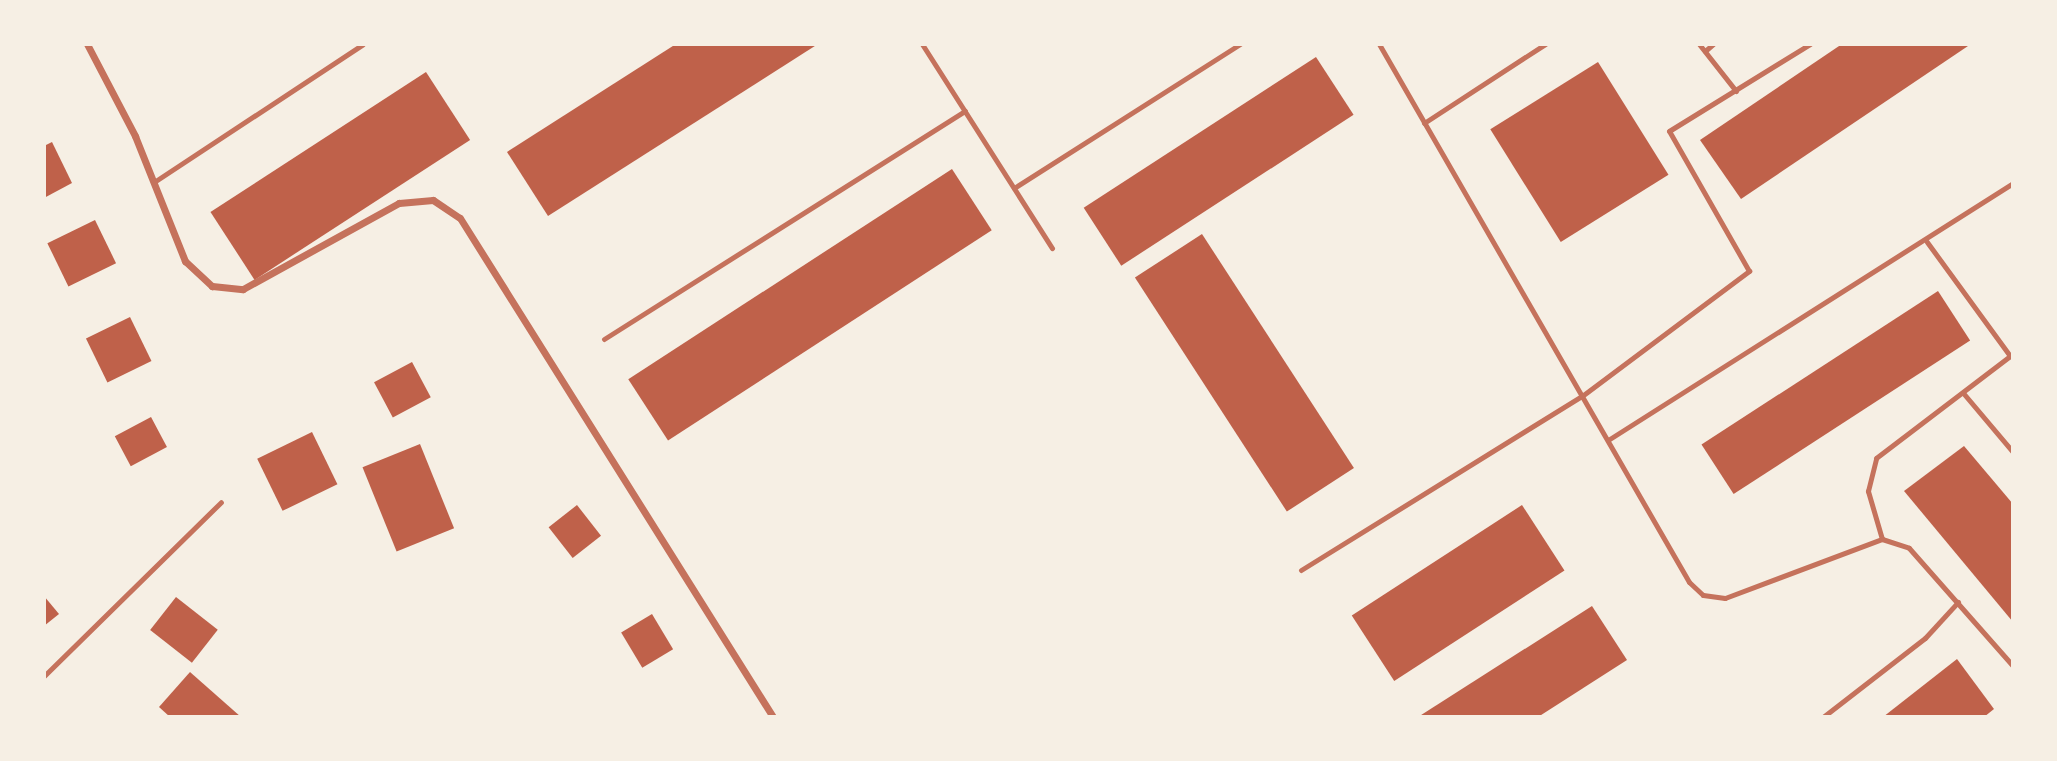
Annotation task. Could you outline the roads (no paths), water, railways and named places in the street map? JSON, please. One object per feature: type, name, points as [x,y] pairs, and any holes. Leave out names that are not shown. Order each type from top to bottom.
[{"type":"street","points":[[87,44],[135,136],[185,261],[212,286],[243,289],[399,203],[433,200],[460,218],[773,717]]},
{"type":"lane","points":[[153,182],[363,44]]},
{"type":"lane","points":[[922,44],[1052,248]]},
{"type":"lane","points":[[1014,188],[1240,44]]},
{"type":"lane","points":[[1379,44],[1689,582],[1703,595],[1726,598],[1882,539],[1909,548],[2013,666]]},
{"type":"lane","points":[[1424,123],[1545,44]]},
{"type":"lane","points":[[1699,44],[1736,91]]},
{"type":"lane","points":[[1705,51],[1713,44]]},
{"type":"lane","points":[[1301,570],[1583,396],[1749,271],[1669,131],[1810,44]]},
{"type":"lane","points":[[604,339],[965,111]]},
{"type":"lane","points":[[1608,440],[1927,242],[2013,183]]},
{"type":"lane","points":[[1882,539],[1868,491],[1876,458],[1964,394],[2011,355],[1927,242]]},
{"type":"lane","points":[[1964,394],[2013,453]]},
{"type":"lane","points":[[44,676],[221,502]]},
{"type":"lane","points":[[1823,717],[1925,638],[1958,602]]}]
